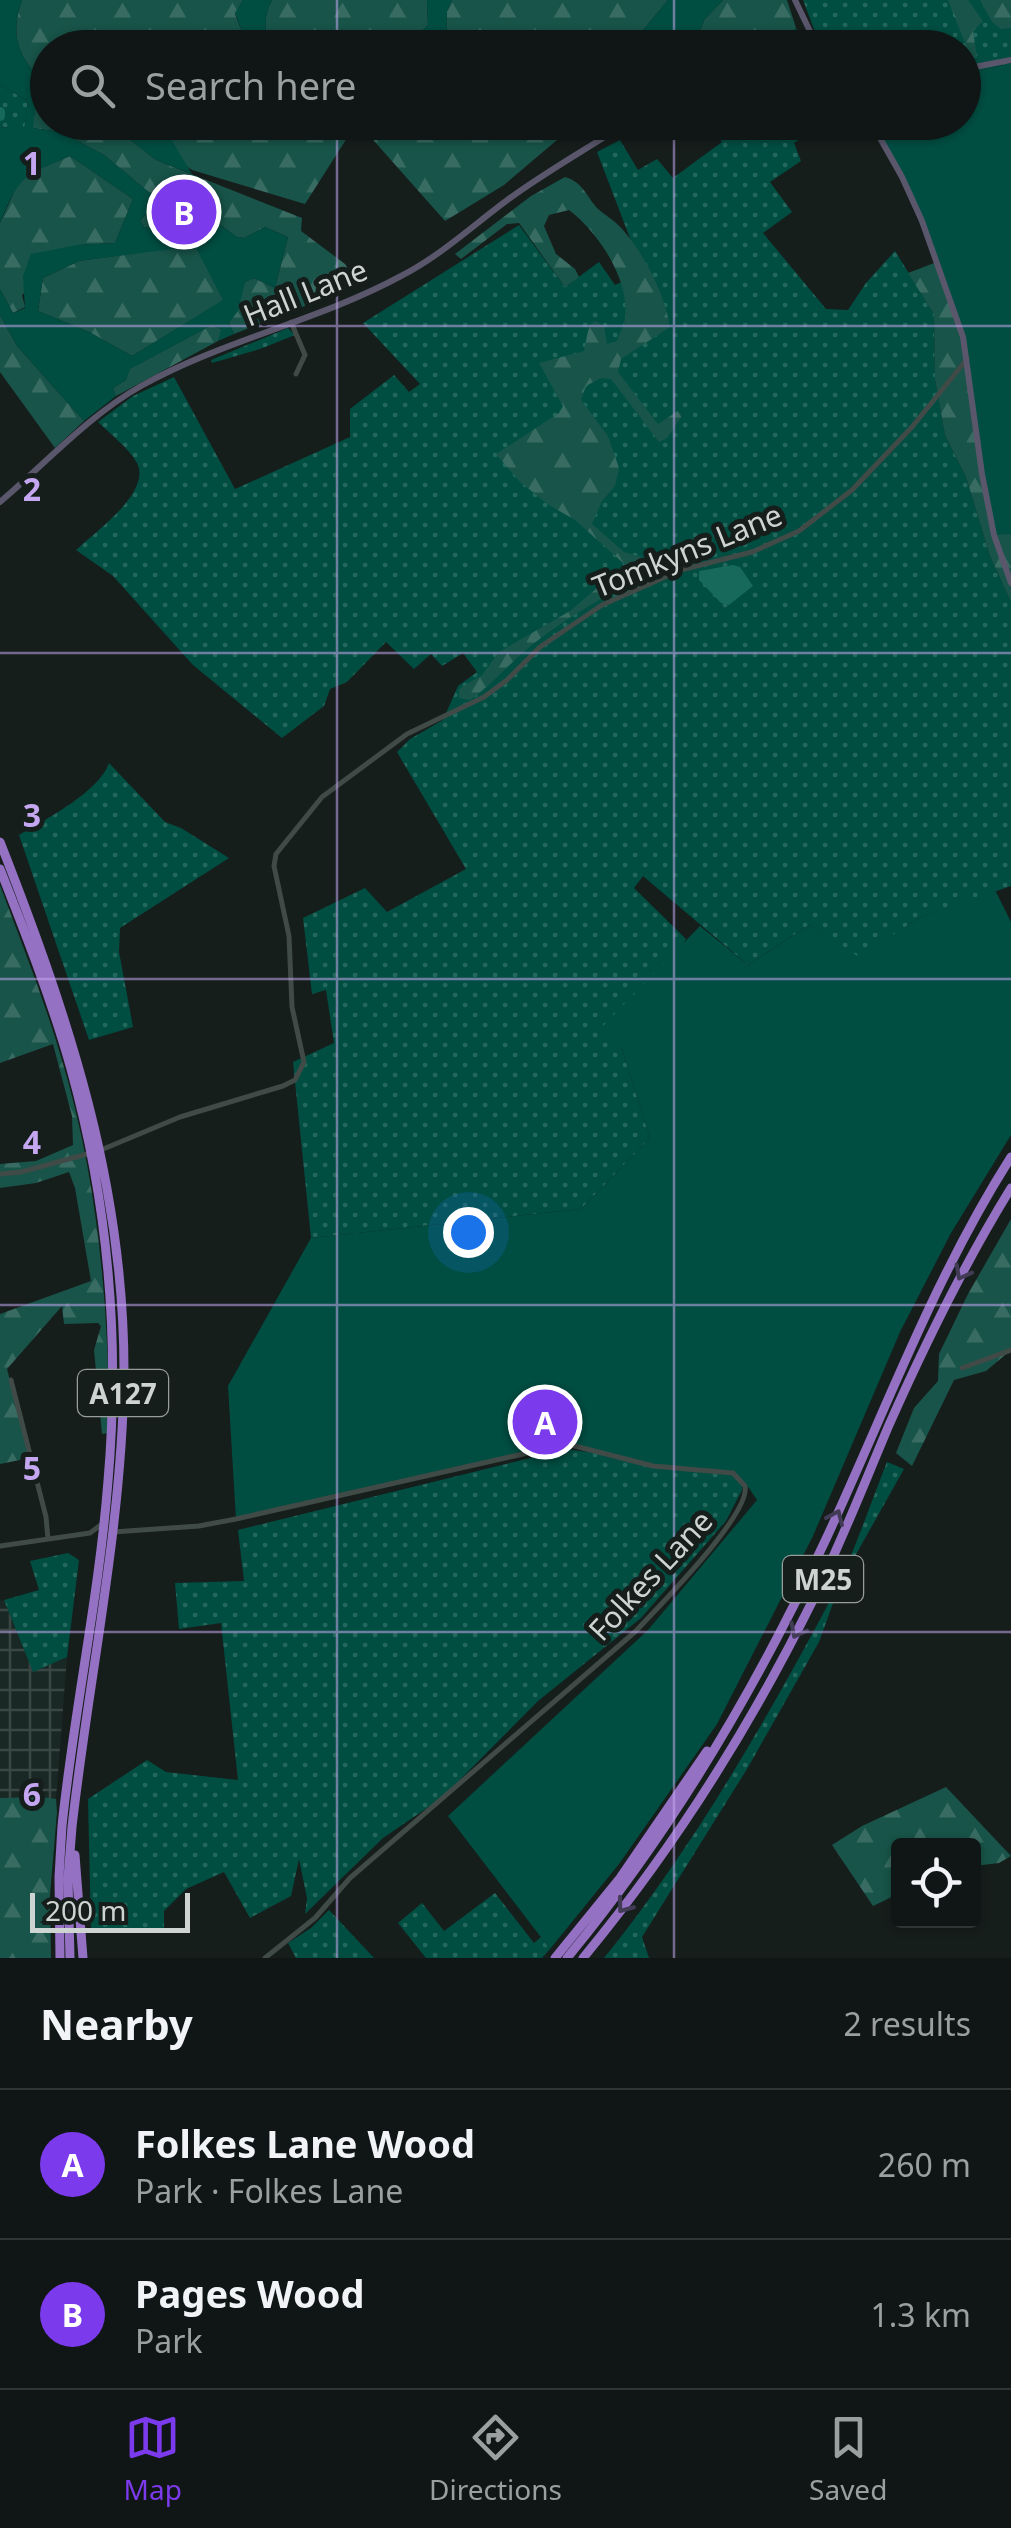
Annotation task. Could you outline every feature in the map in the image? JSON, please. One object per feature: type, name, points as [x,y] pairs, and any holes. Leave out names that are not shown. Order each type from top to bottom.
[{"type":"highway","name":"A127","points":[[0,842],[62,1005],[118,1268],[123,1339],[114,1532],[75,1798],[68,1878],[70,1958]]},
{"type":"highway","name":"A127","points":[[0,870],[58,1024],[96,1151],[110,1293],[112,1407],[106,1512],[65,1796],[58,1878],[58,1958]]},
{"type":"highway","name":"M25","points":[[567,1958],[656,1840],[726,1728],[818,1555],[931,1300],[1011,1158]]},
{"type":"highway","name":"M25","points":[[585,1958],[687,1818],[775,1672],[837,1548],[922,1354],[1011,1188]]},
{"type":"highway","name":"M25","points":[[555,1958],[620,1878],[726,1728]]},
{"type":"highway","points":[[75,1798],[75,1869],[84,1958]]},
{"type":"street","points":[[795,0],[809,30]]},
{"type":"street","points":[[981,66],[1011,60]]},
{"type":"street","name":"Hall Lane","points":[[0,502],[124,396],[291,321],[363,295],[412,270],[521,190],[600,140]]},
{"type":"street","points":[[881,140],[932,244],[967,359],[982,474],[998,547],[1011,583]]},
{"type":"street","points":[[291,321],[305,355],[296,374]]},
{"type":"street","name":"Tomkyns Lane","points":[[0,1174],[96,1151],[180,1117],[296,1080],[304,1062],[292,1007],[289,936],[274,866],[282,843],[322,796],[408,734],[484,697],[540,647],[602,605],[681,570],[752,552],[799,531],[866,476],[967,359]]},
{"type":"street","points":[[962,1368],[1011,1350]]},
{"type":"street","points":[[11,1380],[48,1539]]},
{"type":"street","name":"Folkes Lane","points":[[114,1532],[199,1526],[236,1519],[567,1444],[653,1466],[733,1473],[746,1486],[746,1498],[732,1520],[636,1631],[350,1878],[314,1918],[265,1958]]},
{"type":"street","points":[[0,1546],[81,1535],[99,1528],[106,1512]]},
{"type":"street","points":[[81,1535],[94,1543],[100,1556]]},
{"type":"shaded area","points":[[0,0],[22,0],[16,26],[20,48],[30,68],[30,140],[76,140],[104,155],[157,199],[190,203],[237,237],[244,238],[265,227],[288,237],[275,288],[254,278],[245,282],[238,311],[229,323],[234,334],[218,341],[221,329],[212,325],[130,369],[126,380],[113,388],[116,396],[84,421],[17,346],[0,315],[0,289],[13,313],[25,308],[23,276],[31,254],[115,243],[133,199],[70,156],[25,179],[0,223],[0,129],[24,131],[28,101],[0,85]],"holes":[[[149,210],[184,221],[182,234],[144,227],[140,221]],[[195,246],[223,300],[132,356],[89,332],[38,311],[43,278],[79,261]]]},
{"type":"shaded area","points":[[243,0],[272,0],[267,30],[242,30],[235,13]]},
{"type":"shaded area","points":[[427,0],[452,0],[446,30],[423,30],[428,25]]},
{"type":"shaded area","points":[[668,0],[723,0],[700,30],[643,30]]},
{"type":"shaded area","points":[[803,0],[1011,0],[1011,63],[981,71],[981,30],[814,30]]},
{"type":"shaded area","points":[[1011,63],[1011,534],[994,535],[963,337],[904,182],[879,140],[981,140],[981,71]]},
{"type":"shaded area","points":[[0,85],[28,101],[24,132],[0,129]]},
{"type":"shaded area","points":[[131,140],[171,140],[192,174],[156,160]]},
{"type":"shaded area","points":[[620,140],[638,170],[657,159],[673,178],[722,142],[799,140],[794,143],[801,161],[770,182],[792,212],[763,233],[826,309],[848,310],[895,251],[934,314],[935,379],[945,435],[966,477],[990,556],[1011,602],[1011,886],[919,918],[859,958],[809,925],[748,965],[643,876],[634,888],[686,939],[621,1046],[650,1138],[581,1209],[311,1238],[293,1062],[334,1043],[326,990],[312,994],[303,918],[365,888],[387,912],[466,869],[397,752],[410,739],[443,720],[458,686],[477,672],[463,653],[442,666],[431,654],[414,669],[386,642],[347,682],[330,689],[324,706],[282,738],[193,665],[113,576],[76,550],[129,499],[139,474],[129,452],[98,422],[133,396],[174,377],[235,489],[350,437],[350,409],[394,375],[409,392],[420,384],[363,323],[519,225],[565,287],[599,262],[615,285],[643,272],[597,152]]},
{"type":"shaded area","points":[[288,328],[295,335],[212,363],[211,360]]},
{"type":"shaded area","points":[[740,567],[753,586],[729,605],[721,603],[699,580],[699,571]]},
{"type":"shaded area","points":[[109,763],[165,822],[229,858],[120,928],[119,952],[133,1027],[89,1040],[19,835],[83,794],[104,774]]},
{"type":"shaded area","points":[[995,890],[1011,922],[1011,1135],[951,1233],[900,1332],[813,1536],[717,1724],[619,1864],[550,1949],[448,1816],[648,1630],[757,1500],[733,1473],[653,1466],[567,1444],[236,1519],[228,1386],[311,1238],[581,1209],[650,1138],[621,1046],[602,1027],[700,926],[748,965],[809,925],[859,957],[919,918]]},
{"type":"shaded area","points":[[567,1449],[733,1473],[743,1481],[742,1490],[726,1521],[641,1618],[538,1701],[443,1797],[383,1838],[305,1914],[307,1898],[299,1859],[291,1896],[250,1918],[224,1872],[186,1889],[164,1911],[164,1930],[91,1929],[88,1799],[147,1760],[166,1772],[238,1780],[221,1623],[179,1629],[175,1583],[244,1581],[238,1530]]},
{"type":"shaded area","points":[[887,1462],[904,1469],[841,1581],[819,1642],[747,1769],[642,1937],[649,1958],[604,1958],[698,1828],[781,1690],[840,1581]]},
{"type":"shaded area","points":[[68,1553],[79,1560],[67,1657],[33,1672],[4,1600],[39,1590],[30,1561]]},
{"type":"shaded area","points":[[4,1600],[33,1671],[67,1657],[56,1799],[0,1800],[0,1601]]},
{"type":"shaded area","points":[[495,1893],[534,1943],[541,1937],[550,1949],[542,1958],[426,1958],[398,1923],[422,1903],[444,1931]]},
{"type":"shaded area","points":[[329,1910],[374,1958],[296,1958],[288,1943]]},
{"type":"green space","points":[[22,0],[243,0],[235,14],[241,30],[30,30],[30,68],[17,37]]},
{"type":"green space","points":[[272,0],[427,0],[428,25],[423,30],[267,30]]},
{"type":"green space","points":[[452,0],[668,0],[643,30],[446,30]]},
{"type":"green space","points":[[723,0],[787,0],[796,28],[700,30],[704,20]]},
{"type":"green space","points":[[948,0],[968,0],[983,21],[974,30],[960,30]]},
{"type":"green space","points":[[980,0],[1011,0],[1011,28],[1001,29],[992,22]]},
{"type":"green space","points":[[76,140],[131,140],[156,160],[302,218],[301,231],[345,264],[358,285],[234,334],[229,323],[245,282],[254,278],[275,288],[288,237],[265,227],[244,238],[237,237],[190,203],[157,199],[104,155]]},
{"type":"green space","points":[[170,140],[346,140],[305,204],[183,164]]},
{"type":"green space","points":[[373,140],[557,140],[504,185],[445,221]]},
{"type":"green space","points":[[70,156],[133,199],[115,243],[77,245],[22,295],[25,307],[13,313],[0,289],[0,223],[19,181]]},
{"type":"green space","points":[[565,177],[580,186],[634,244],[667,314],[670,327],[621,359],[618,372],[658,424],[678,411],[682,416],[667,438],[659,442],[611,379],[601,378],[586,386],[581,400],[608,436],[619,468],[615,486],[602,501],[592,524],[624,552],[652,560],[695,538],[713,551],[712,557],[662,571],[614,592],[527,649],[470,700],[459,698],[459,689],[482,675],[499,652],[570,611],[596,589],[632,577],[631,570],[575,520],[520,482],[496,454],[559,413],[563,406],[539,363],[584,351],[589,326],[595,321],[604,326],[607,344],[617,341],[625,304],[610,258],[591,231],[569,210],[549,215],[544,226],[556,254],[579,277],[565,287],[519,223],[507,224],[461,259],[455,254],[531,196]]},
{"type":"green space","points":[[149,210],[185,221],[182,234],[144,227],[140,221]]},
{"type":"green space","points":[[195,245],[224,300],[132,356],[89,332],[38,311],[43,278],[79,261]]},
{"type":"green space","points":[[937,262],[1011,395],[1011,602],[990,556],[966,477],[945,435],[935,379],[934,314],[908,273]]},
{"type":"green space","points":[[0,315],[17,346],[84,421],[55,448],[0,372]]},
{"type":"green space","points":[[212,325],[221,329],[218,341],[116,396],[113,388],[126,380],[129,369]]},
{"type":"green space","points":[[0,885],[54,1035],[84,1149],[104,1290],[109,1433],[102,1434],[94,1350],[101,1326],[64,1324],[62,1306],[7,1369],[30,1458],[0,1464],[0,1314],[91,1281],[69,1172],[36,1183],[0,1188],[0,1164],[36,1161],[73,1145],[72,1116],[53,1044],[0,1063]]},
{"type":"green space","points":[[1011,1219],[1011,1350],[986,1371],[954,1380],[912,1466],[896,1453],[914,1408],[938,1381],[939,1354]]},
{"type":"green space","points":[[946,1787],[1011,1856],[999,1863],[981,1865],[981,1838],[891,1838],[891,1897],[873,1906],[832,1845],[862,1826]]},
{"type":"green space","points":[[0,1798],[56,1799],[57,1812],[50,1895],[51,1958],[0,1958]]},
{"type":"place","name":"Pages Wood","points":[[184,212]]},
{"type":"place","name":"Folkes Lane Wood","points":[[545,1422]]}]
